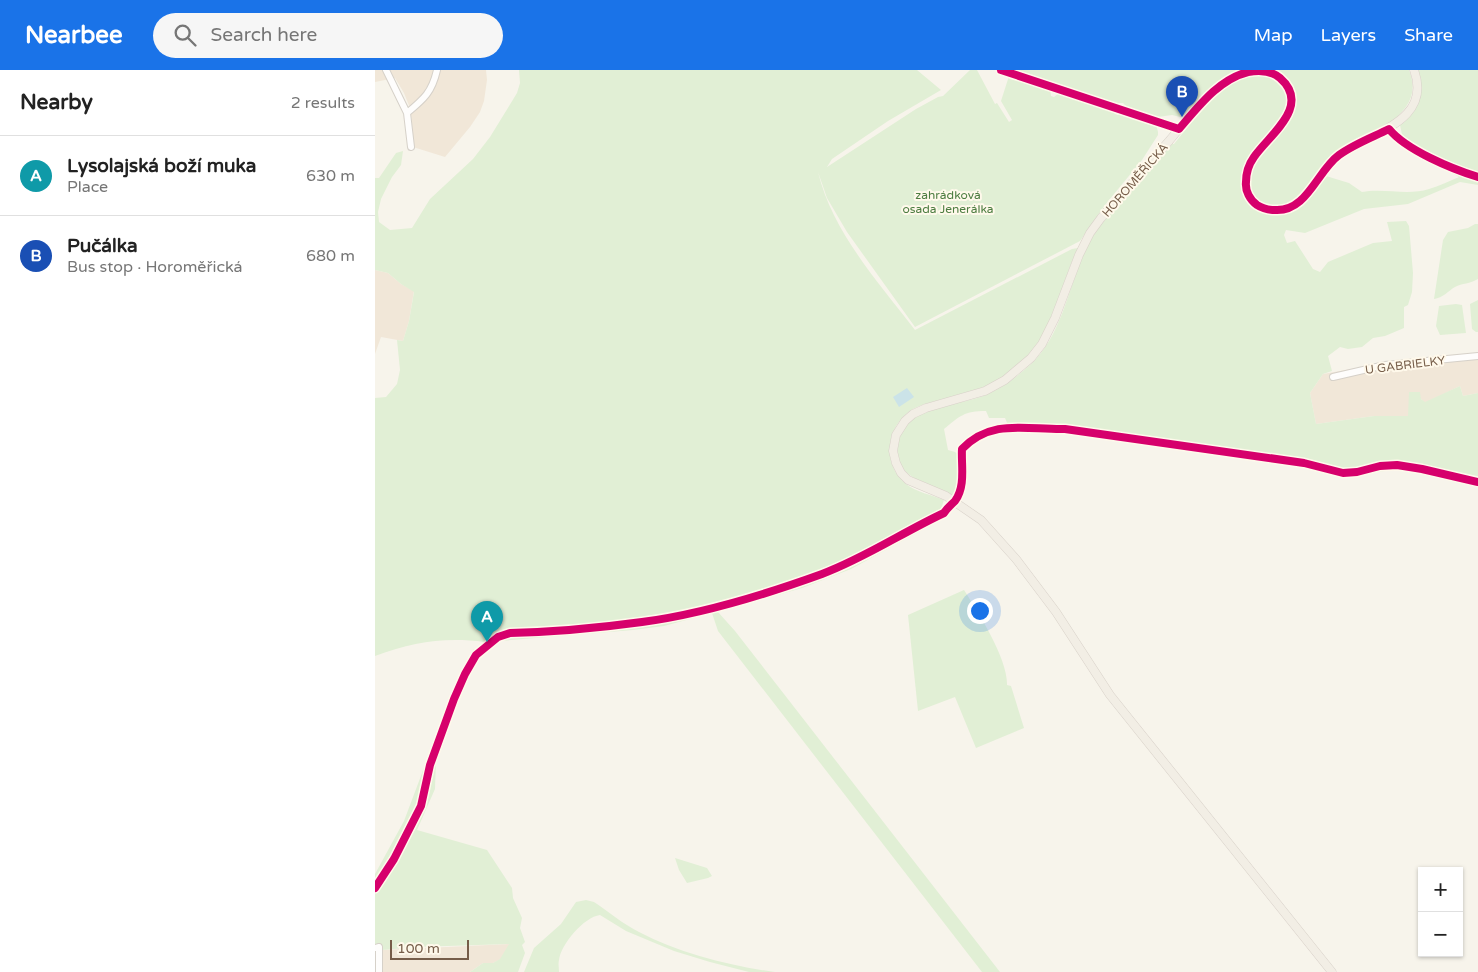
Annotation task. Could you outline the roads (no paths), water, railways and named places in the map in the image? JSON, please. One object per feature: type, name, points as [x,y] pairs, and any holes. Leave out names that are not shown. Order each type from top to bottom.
[{"type":"main road","name":"HOROMĚŘICKÁ","points":[[1332,972],[1110,695],[1056,612],[1015,558],[981,520],[966,508],[946,496],[913,484],[901,473],[893,451],[896,435],[913,414],[926,408],[978,394],[992,388],[1005,380],[1031,358],[1042,344],[1055,318],[1079,255],[1090,233],[1179,129],[1209,96],[1224,84],[1238,75],[1255,70],[1270,72],[1278,76],[1290,92],[1292,100],[1290,110],[1284,122],[1253,158],[1246,184],[1248,195],[1257,205],[1279,210],[1299,202],[1339,155],[1389,128],[1407,113],[1415,99],[1417,84],[1413,70]]},
{"type":"street","points":[[386,70],[407,112],[411,147]]},
{"type":"street","points":[[407,112],[426,97],[435,82],[437,70]]},
{"type":"street","points":[[1001,70],[1179,129]]},
{"type":"street","points":[[1389,128],[1395,136],[1436,160],[1453,169],[1478,177]]},
{"type":"street","name":"U GABRIELKY","points":[[1333,376],[1385,365],[1478,356]]},
{"type":"street","points":[[375,948],[379,947],[379,972]]},
{"type":"water","points":[[907,388],[914,397],[899,407],[893,397]]},
{"type":"place","name":"Pučálka","points":[[1182,117]]},
{"type":"place","name":"Lysolajská boží muka","points":[[487,642]]},
{"type":"park label","name":"zahrádková osada Jenerálka","points":[[948,202]]}]
